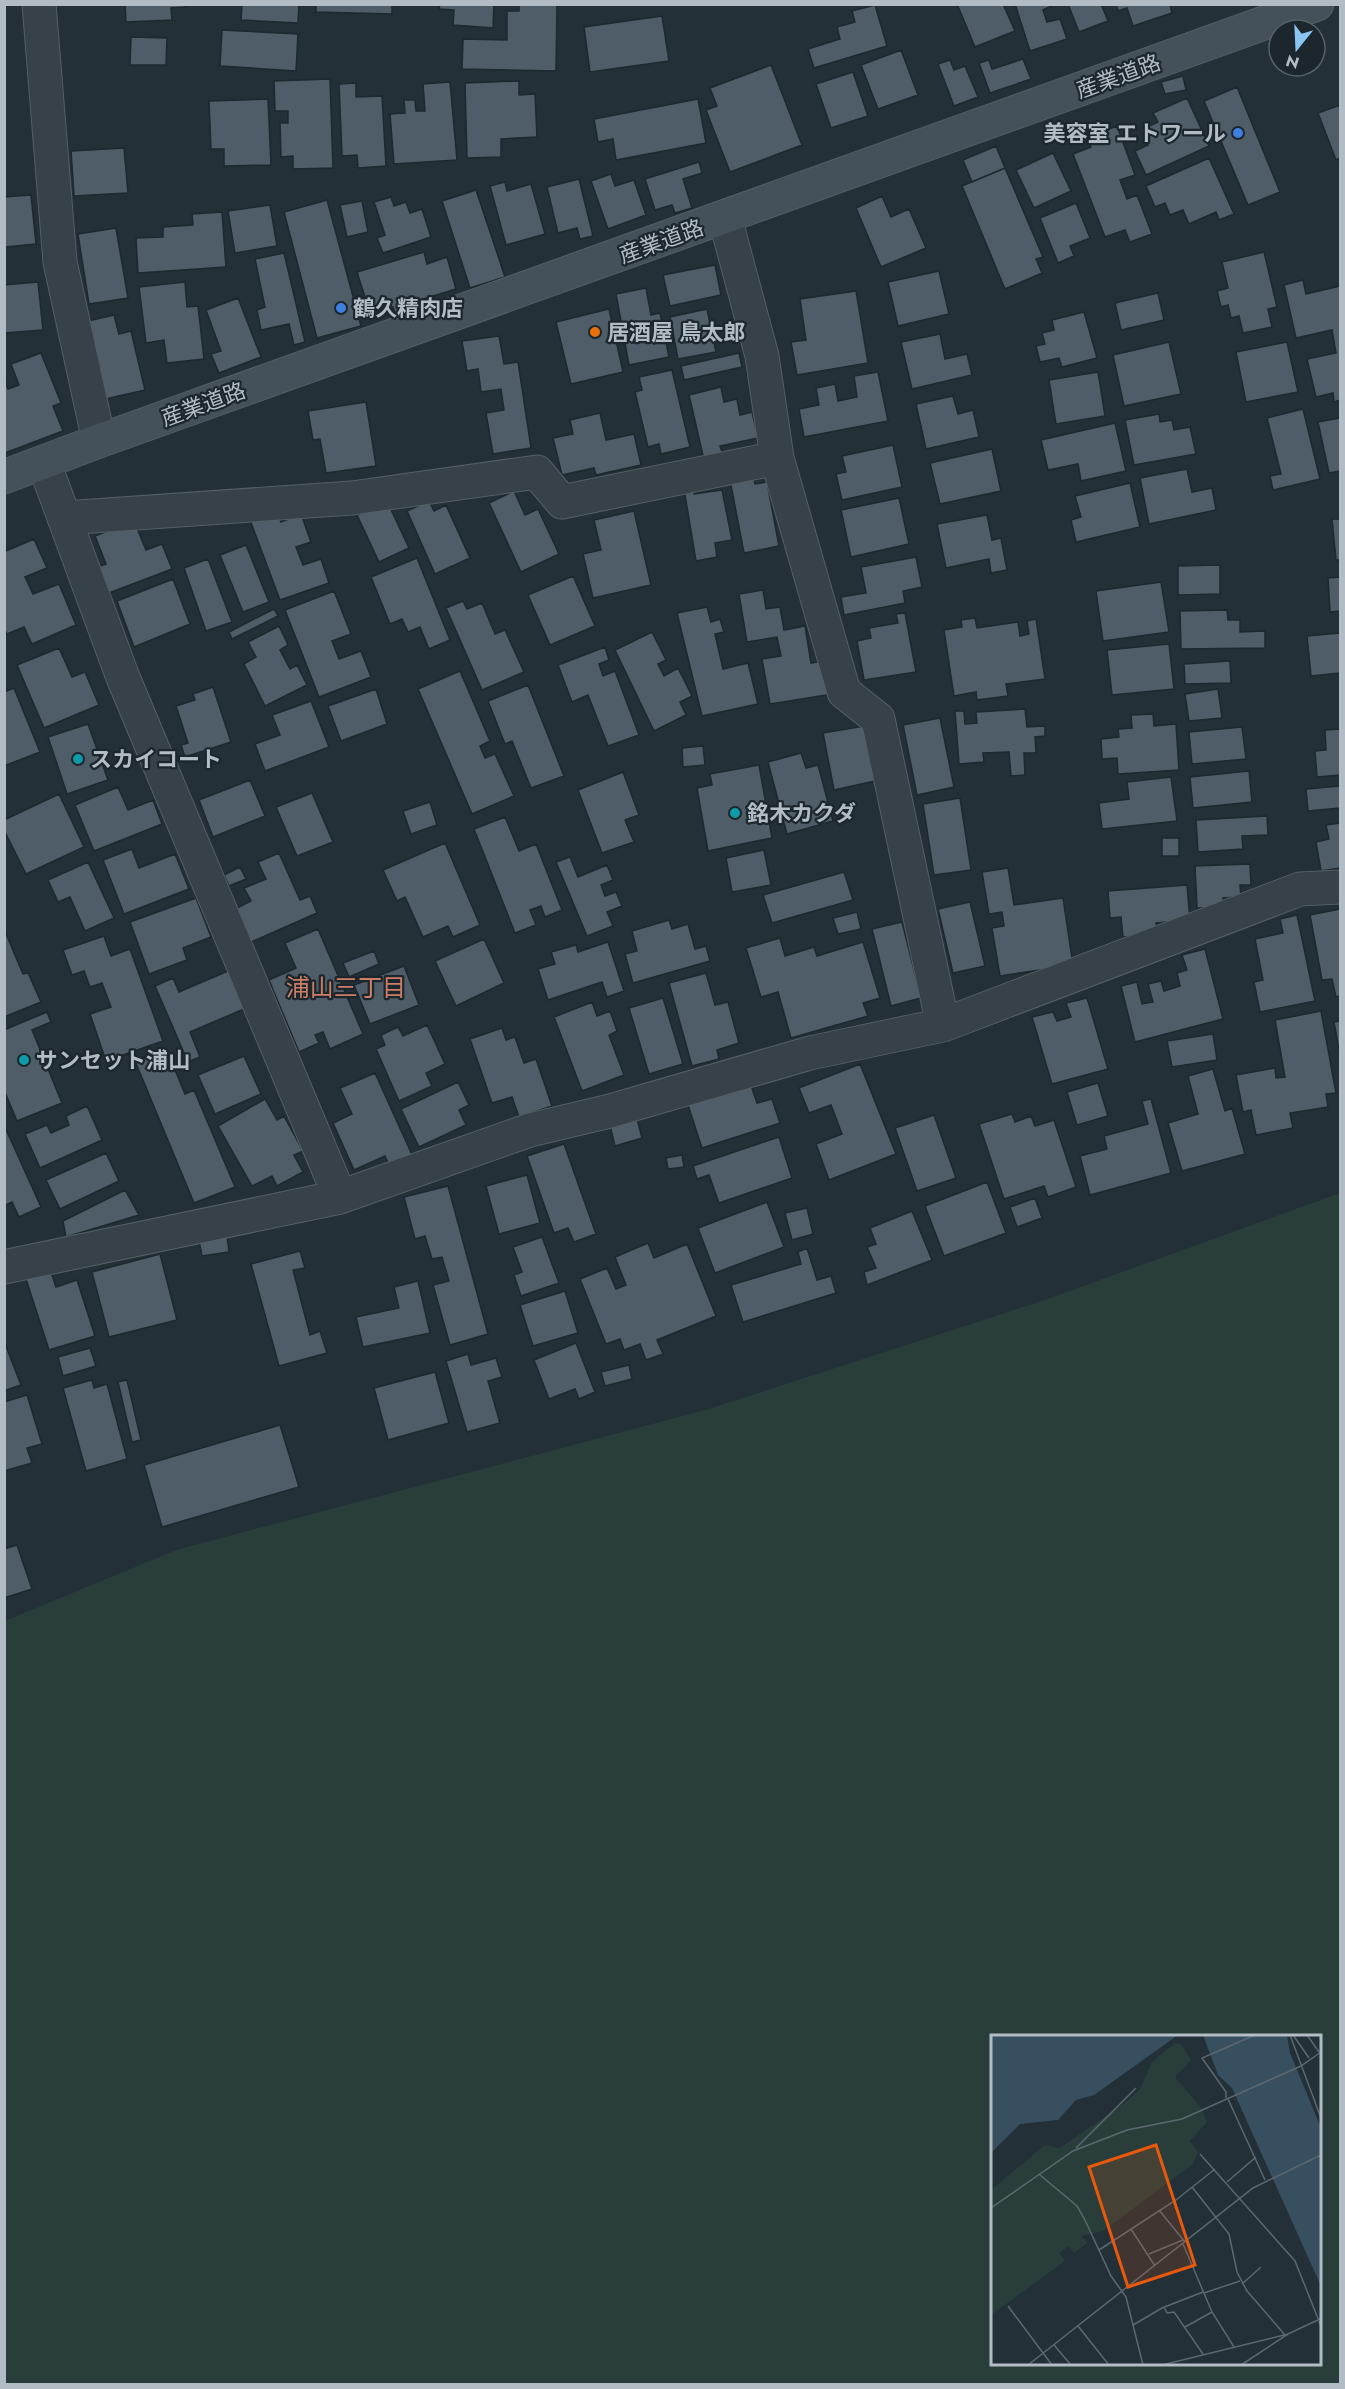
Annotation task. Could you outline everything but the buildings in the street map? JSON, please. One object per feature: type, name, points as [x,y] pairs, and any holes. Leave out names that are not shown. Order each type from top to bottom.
[{"type":"street","points":[[39,4],[60,262],[99,441]]},
{"type":"street","name":"産業道路","points":[[4,477],[1317,4]]},
{"type":"street","points":[[725,218],[762,356],[777,458],[844,692],[878,719],[943,1025]]},
{"type":"street","points":[[64,518],[352,498],[537,472],[562,502],[777,458]]},
{"type":"street","points":[[44,463],[122,675],[340,1197]]},
{"type":"street","points":[[4,1267],[340,1197],[530,1130],[610,1111],[810,1053],[943,1025],[1300,889],[1341,886]]},
{"type":"green space","points":[[1340,1193],[1340,2384],[5,2384],[5,1621],[176,1550],[709,1409],[1042,1301]]},
{"type":"place","name":"美容室 エトワール","points":[[1238,133]]},
{"type":"place","name":"鶴久精肉店","points":[[341,308]]},
{"type":"place","name":"居酒屋 鳥太郎","points":[[595,332]]},
{"type":"place","name":"スカイコート","points":[[78,759]]},
{"type":"place","name":"銘木カクダ","points":[[735,813]]},
{"type":"place","name":"サンセット浦山","points":[[24,1060]]},
{"type":"district","name":"浦山三丁目","points":[[346,987]]}]
